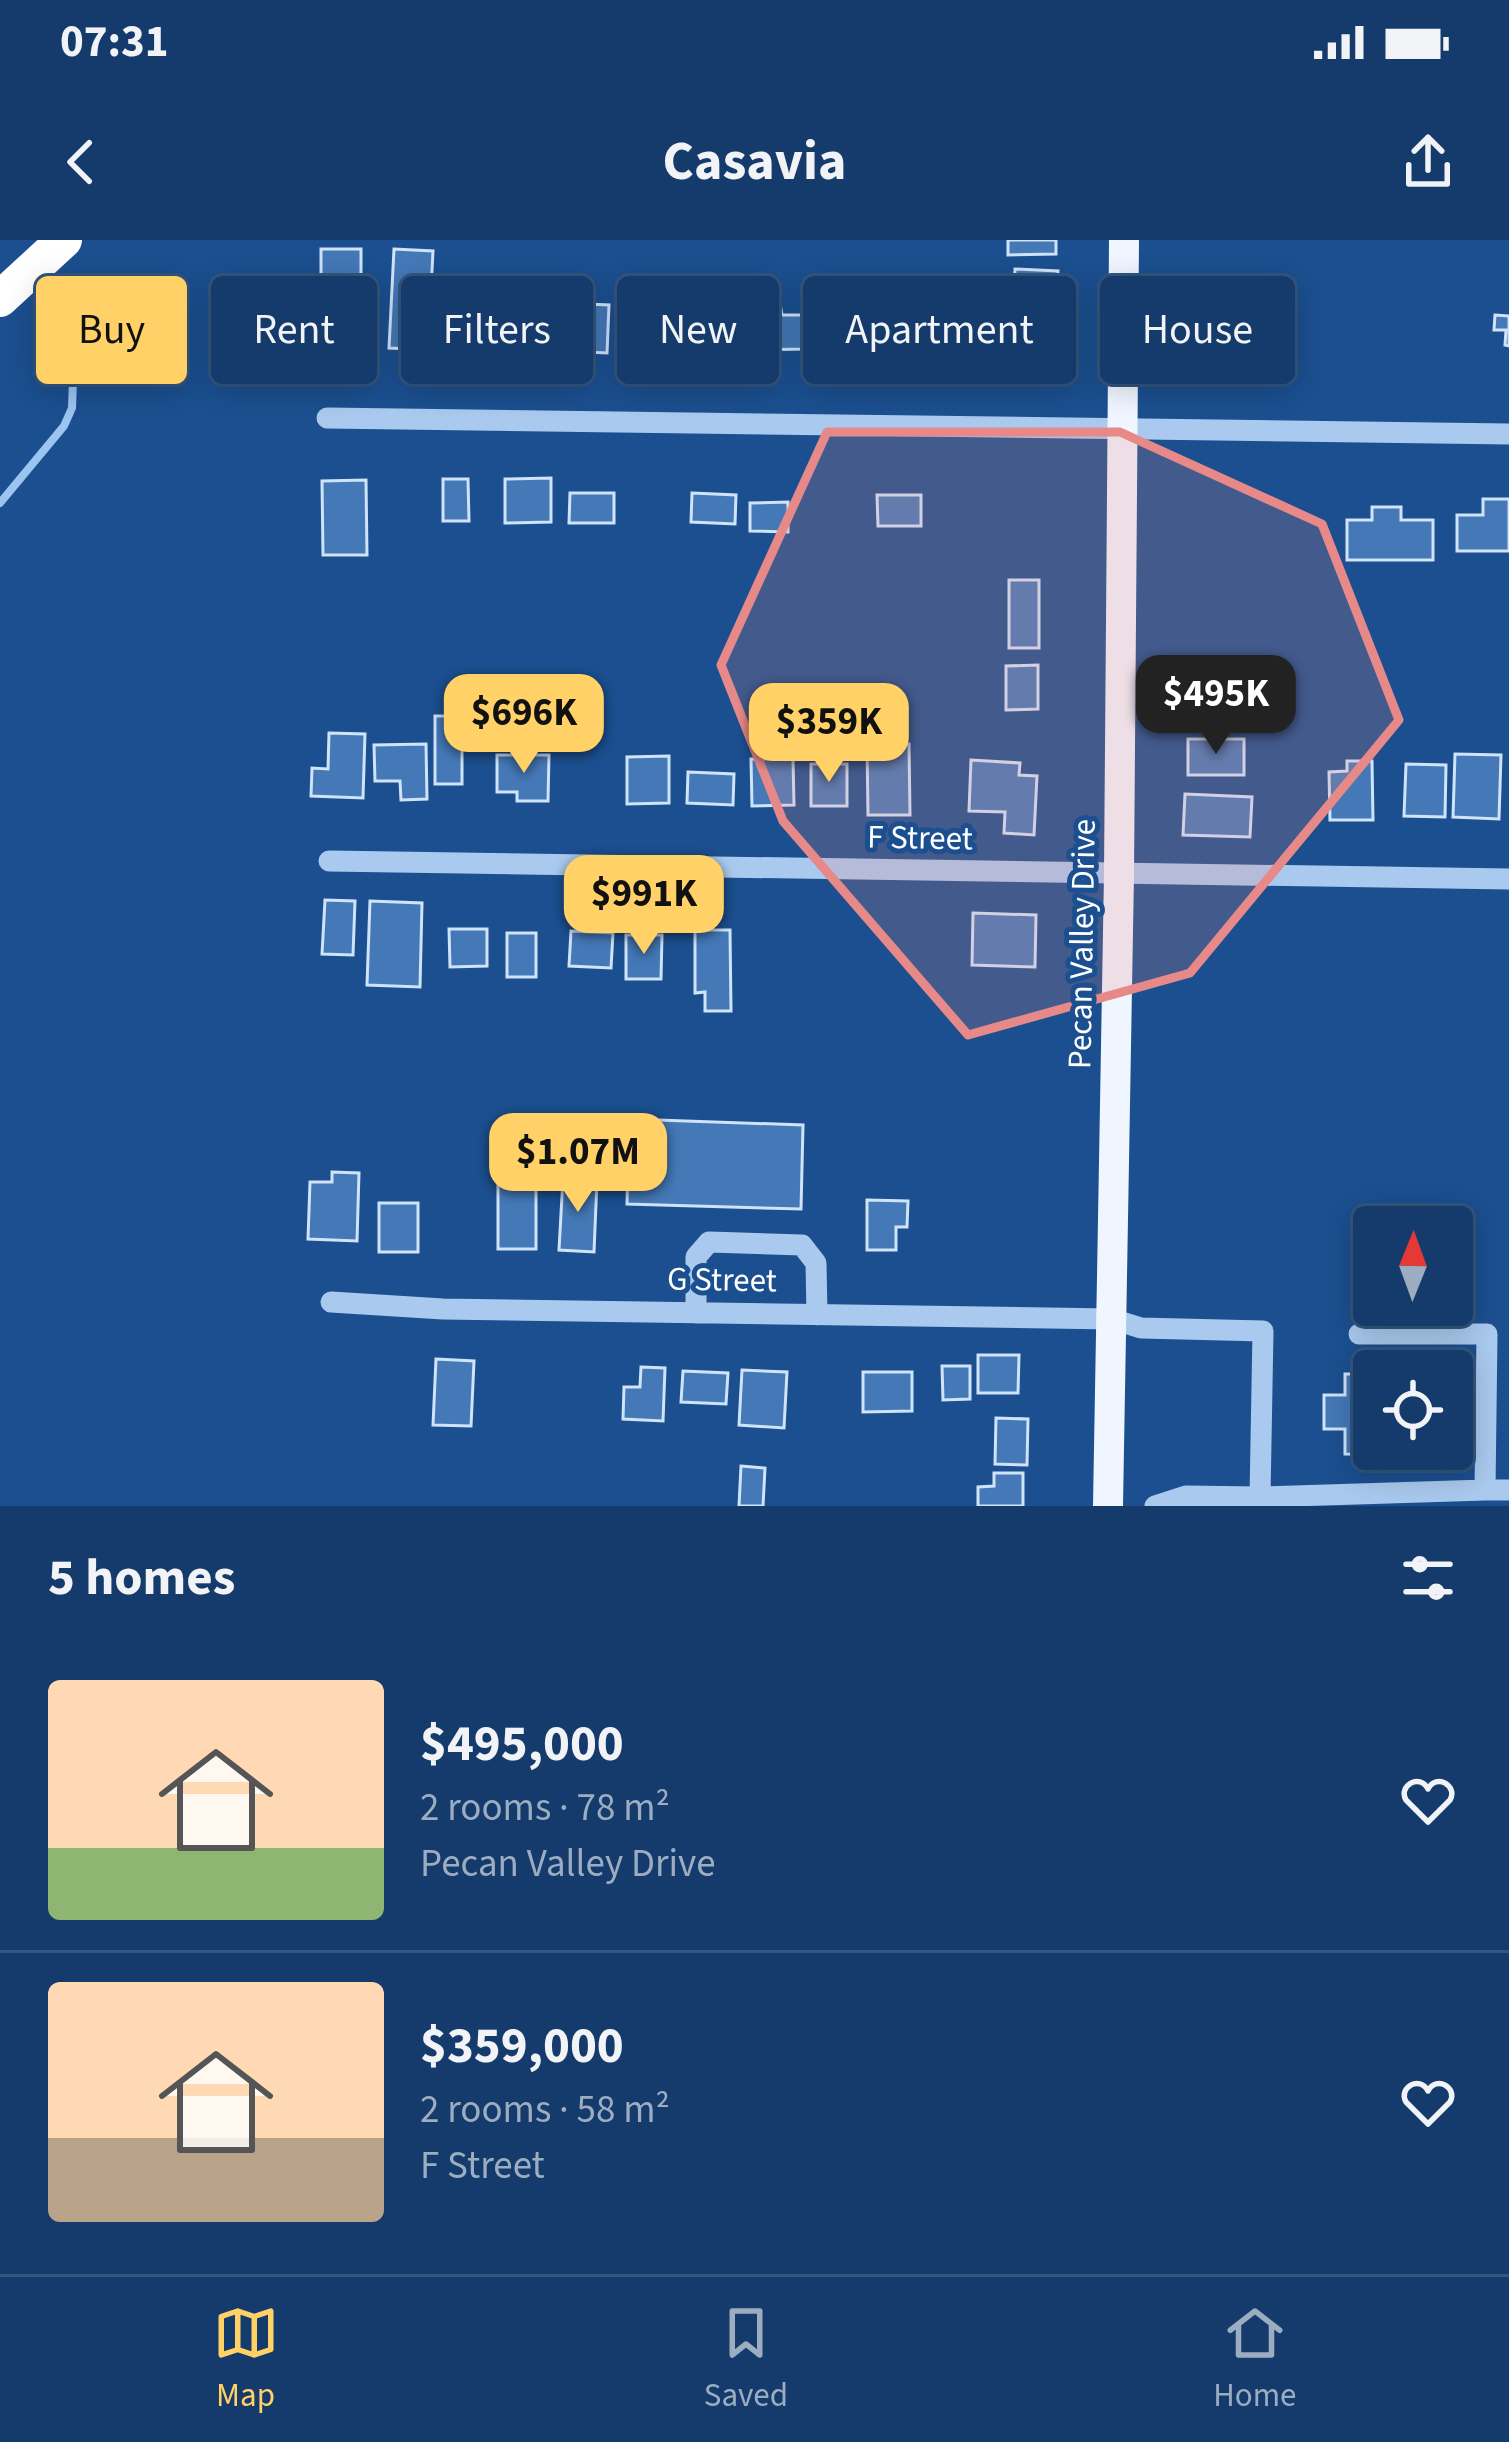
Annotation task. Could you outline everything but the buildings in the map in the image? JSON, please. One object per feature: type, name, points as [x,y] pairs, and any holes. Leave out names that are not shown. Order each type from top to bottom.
[{"type":"highway","points":[[0,299],[64,240]]},
{"type":"main road","name":"Pecan Valley Drive","points":[[1108,1506],[1124,240]]},
{"type":"street","points":[[327,418],[1509,434]]},
{"type":"street","name":"F Street","points":[[329,861],[1509,879]]},
{"type":"street","points":[[696,1312],[696,1257],[709,1242],[802,1245],[816,1263],[817,1315]]},
{"type":"street","name":"G Street","points":[[331,1302],[443,1309],[1112,1319],[1141,1328],[1263,1331],[1260,1497]]},
{"type":"street","points":[[1359,1334],[1498,1335],[1485,1490]]},
{"type":"street","points":[[1155,1506],[1186,1496],[1509,1490]]},
{"type":"highlighted area","points":[[827,432],[1120,432],[1322,524],[1399,720],[1190,973],[968,1035],[783,821],[721,665]]},
{"type":"waterway","points":[[0,503],[64,426],[72,408],[73,384]]}]
